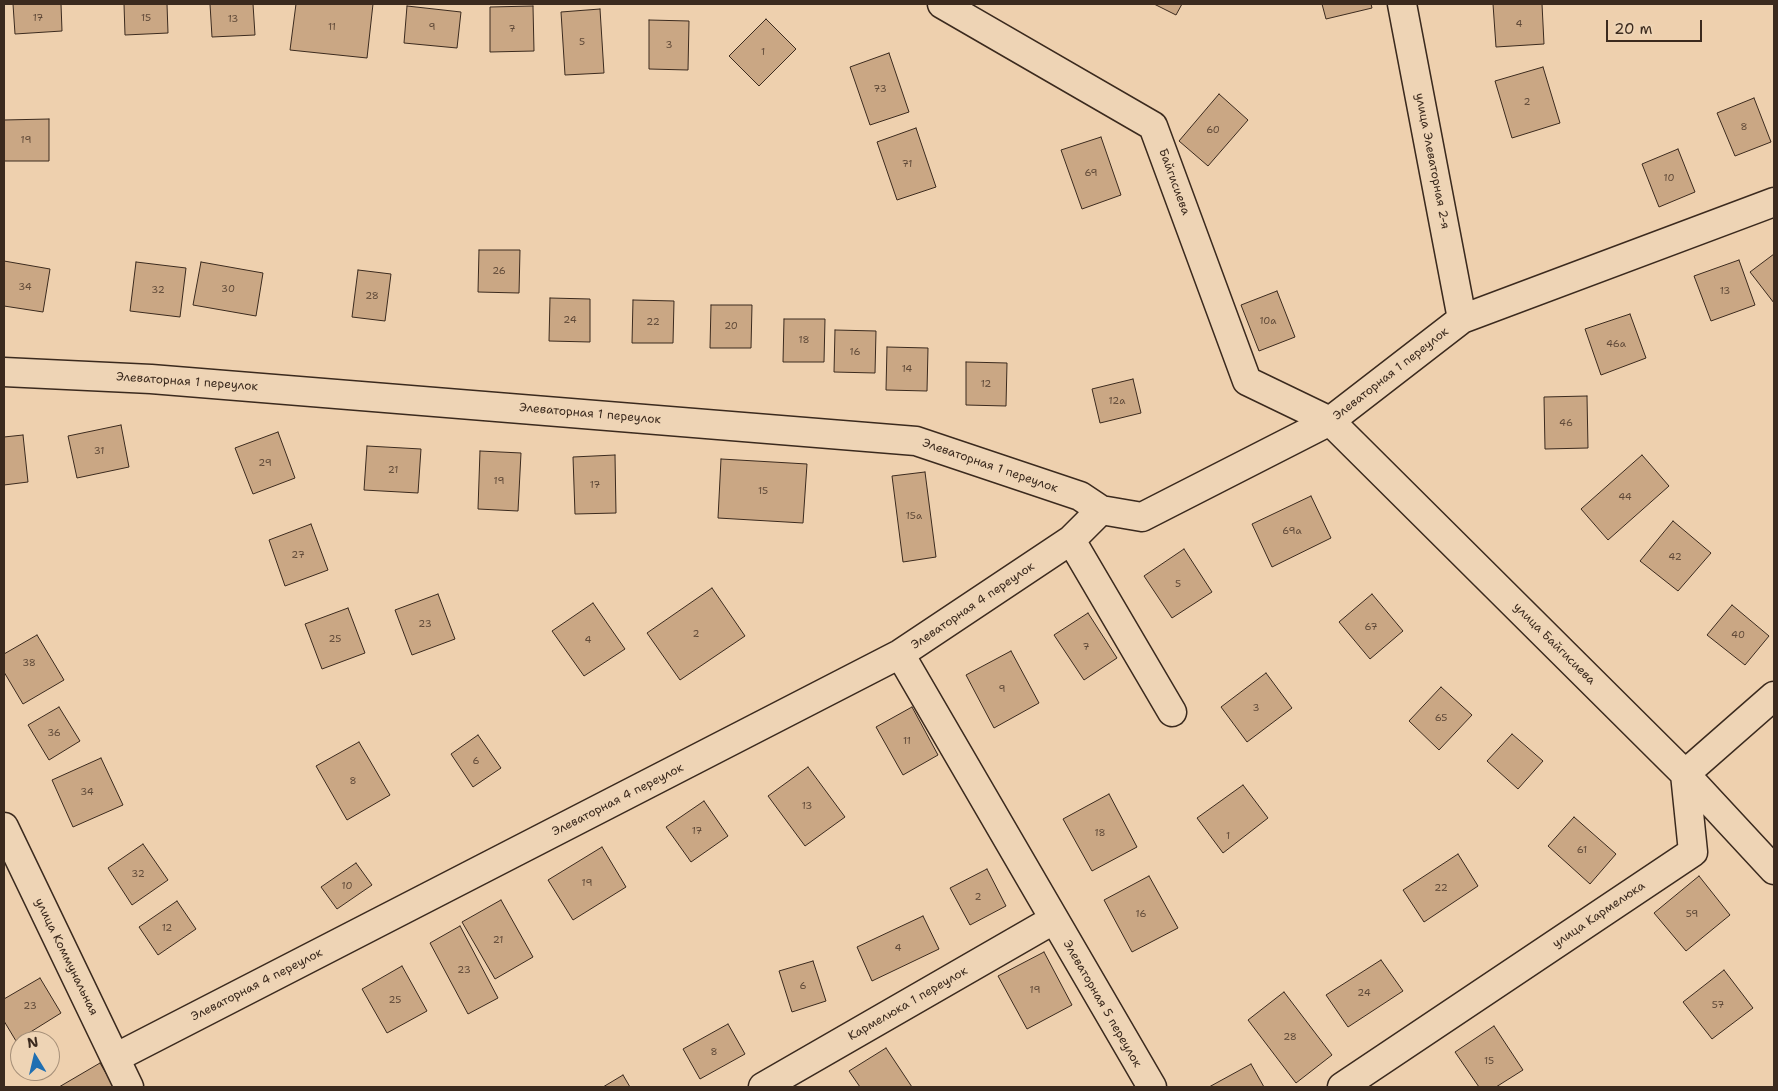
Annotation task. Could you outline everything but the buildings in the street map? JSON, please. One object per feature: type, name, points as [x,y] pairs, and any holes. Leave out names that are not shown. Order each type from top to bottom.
[{"type":"street","name":"Байгисиева","points":[[942,4],[1153,126],[1247,381],[1330,421]]},
{"type":"street","name":"улица Элеваторная 2-я","points":[[1402,4],[1462,318]]},
{"type":"street","name":"Элеваторная 1 переулок","points":[[4,372],[151,379],[916,441],[1080,496],[1101,510],[1142,517],[1330,421],[1462,318],[1774,202]]},
{"type":"street","name":"улица Байгисиева","points":[[1330,421],[1686,774],[1774,870]]},
{"type":"street","name":"Элеваторная 4 переулок","points":[[115,1058],[900,654],[1071,540],[1101,510]]},
{"type":"street","points":[[1071,540],[1172,712]]},
{"type":"street","name":"Элеваторная 5 переулок","points":[[900,654],[1053,920],[1152,1087]]},
{"type":"street","points":[[1686,774],[1774,696]]},
{"type":"street","name":"улица Кармелюка","points":[[1342,1087],[1693,852],[1686,774]]},
{"type":"street","name":"улица Коммунальная","points":[[4,827],[129,1087]]},
{"type":"street","name":"Кармелюка 1 переулок","points":[[763,1087],[1053,920]]}]
